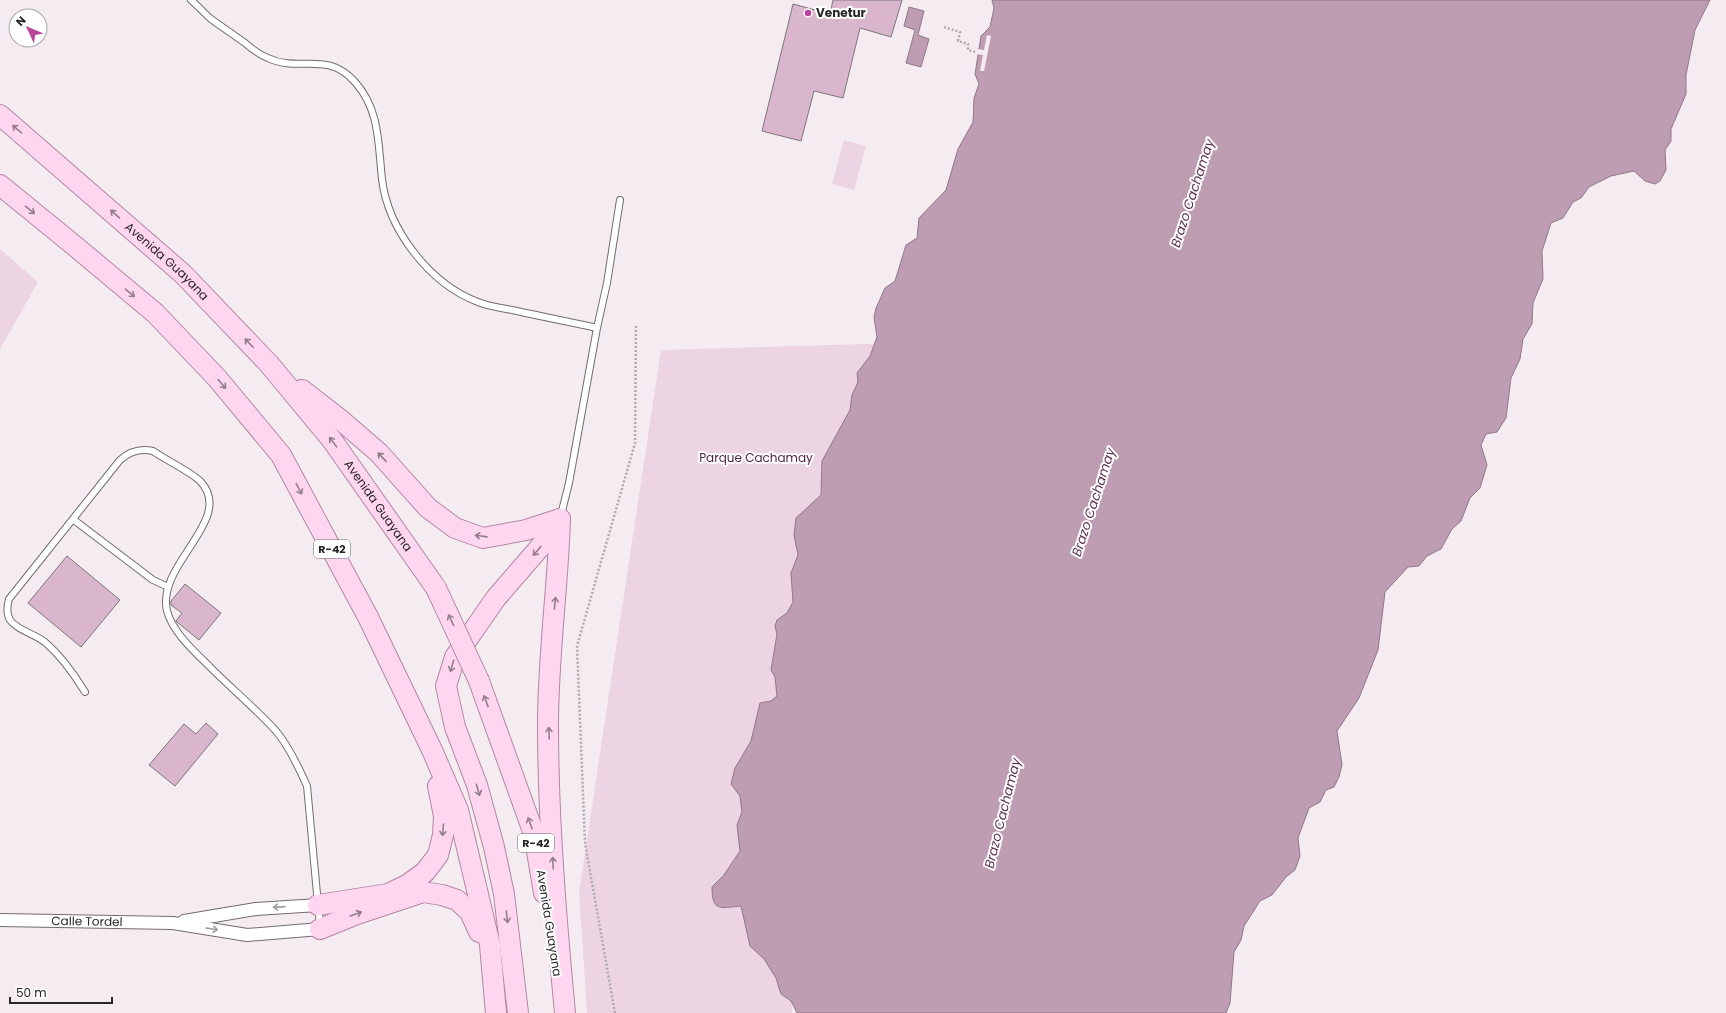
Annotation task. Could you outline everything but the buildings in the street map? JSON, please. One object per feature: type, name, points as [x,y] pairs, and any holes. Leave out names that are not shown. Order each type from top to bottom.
[{"type":"main road","name":"Avenida Guayana","points":[[0,115],[183,274],[269,364],[332,440],[436,588],[479,680],[534,834],[564,1013]]},
{"type":"main road","name":"R-42","points":[[0,185],[155,313],[217,378],[281,455],[368,617],[432,750],[458,810],[490,945],[495,1003]]},
{"type":"main road","points":[[269,364],[342,421],[379,453],[428,508],[455,528],[483,538],[526,530],[560,519]]},
{"type":"main road","points":[[518,1013],[504,894],[494,847],[477,785],[455,727],[446,686],[455,656],[496,598],[540,546],[560,519]]},
{"type":"main road","points":[[560,519],[558,568],[552,631],[548,724],[555,912],[564,1013]]},
{"type":"main road","points":[[318,905],[388,894],[407,885],[425,872],[438,855],[444,835],[444,816],[432,750]]},
{"type":"main road","points":[[320,929],[357,914],[423,892],[442,895],[458,900],[470,912],[479,932],[495,1003]]},
{"type":"street","name":"Calle Tordel","points":[[173,923],[256,909],[318,905]]},
{"type":"street","name":"Calle Tordel","points":[[0,920],[173,923],[247,935],[320,929]]},
{"type":"lane","points":[[191,0],[210,18],[268,59],[287,63],[326,64],[344,72],[354,81],[369,101],[377,123],[385,194],[395,222],[408,244],[426,266],[443,281],[459,292],[480,303],[597,328]]},
{"type":"lane","points":[[560,519],[569,483],[597,328],[607,283],[620,200]]},
{"type":"lane","points":[[85,692],[73,672],[46,642],[14,625],[7,610],[9,599],[74,520],[120,460],[134,451],[153,451],[200,481],[208,494],[210,509],[205,523],[171,577],[168,587],[167,609],[170,619],[188,645],[277,732],[299,767],[307,786],[320,929]]},
{"type":"lane","points":[[74,520],[153,580],[168,587]]},
{"type":"path","points":[[944,27],[960,32],[958,41],[968,44],[968,50],[975,52]]},
{"type":"path","points":[[615,1013],[585,843],[577,646],[635,443],[636,324]]},
{"type":"green space","points":[[844,140],[866,146],[854,190],[832,184]]},
{"type":"green space","points":[[0,249],[38,282],[0,349]]},
{"type":"green space","name":"Parque Cachamay","points":[[900,343],[790,757],[792,1013],[587,1013],[579,892],[661,350]]},
{"type":"water","name":"Brazo Cachamay","points":[[992,0],[1710,0],[1695,30],[1686,75],[1686,94],[1671,129],[1671,141],[1665,150],[1666,170],[1660,181],[1655,184],[1645,181],[1634,171],[1611,176],[1589,187],[1581,198],[1573,202],[1563,218],[1551,223],[1542,251],[1543,279],[1533,303],[1532,324],[1523,339],[1520,359],[1511,378],[1506,418],[1497,432],[1486,434],[1481,445],[1487,465],[1480,488],[1470,498],[1461,521],[1452,529],[1441,549],[1427,556],[1419,566],[1408,567],[1385,592],[1378,650],[1359,698],[1337,731],[1342,765],[1339,777],[1334,787],[1326,790],[1320,802],[1309,808],[1298,838],[1300,856],[1295,870],[1286,877],[1272,895],[1260,901],[1244,926],[1241,940],[1234,952],[1230,1003],[1226,1013],[797,1013],[791,1001],[781,994],[776,978],[764,959],[750,946],[741,906],[719,907],[716,905],[712,895],[712,887],[724,875],[740,851],[737,825],[742,812],[740,796],[731,784],[735,768],[751,741],[760,703],[771,701],[777,696],[775,677],[771,670],[777,634],[775,626],[777,620],[787,613],[793,602],[791,573],[798,555],[794,535],[796,518],[821,495],[822,461],[850,410],[852,395],[858,382],[857,373],[870,356],[877,337],[874,317],[876,308],[885,288],[895,281],[906,245],[917,238],[919,218],[946,190],[958,149],[973,122],[974,98],[979,84],[975,74],[981,36],[990,27],[994,8]]},
{"type":"water","points":[[909,7],[924,11],[918,35],[929,39],[921,67],[906,63],[915,30],[904,26]]},
{"type":"pier","points":[[987,35],[991,36],[984,71],[980,71],[983,55],[976,54],[977,49],[984,50]]},
{"type":"place","name":"Venetur","points":[[808,13]]}]
